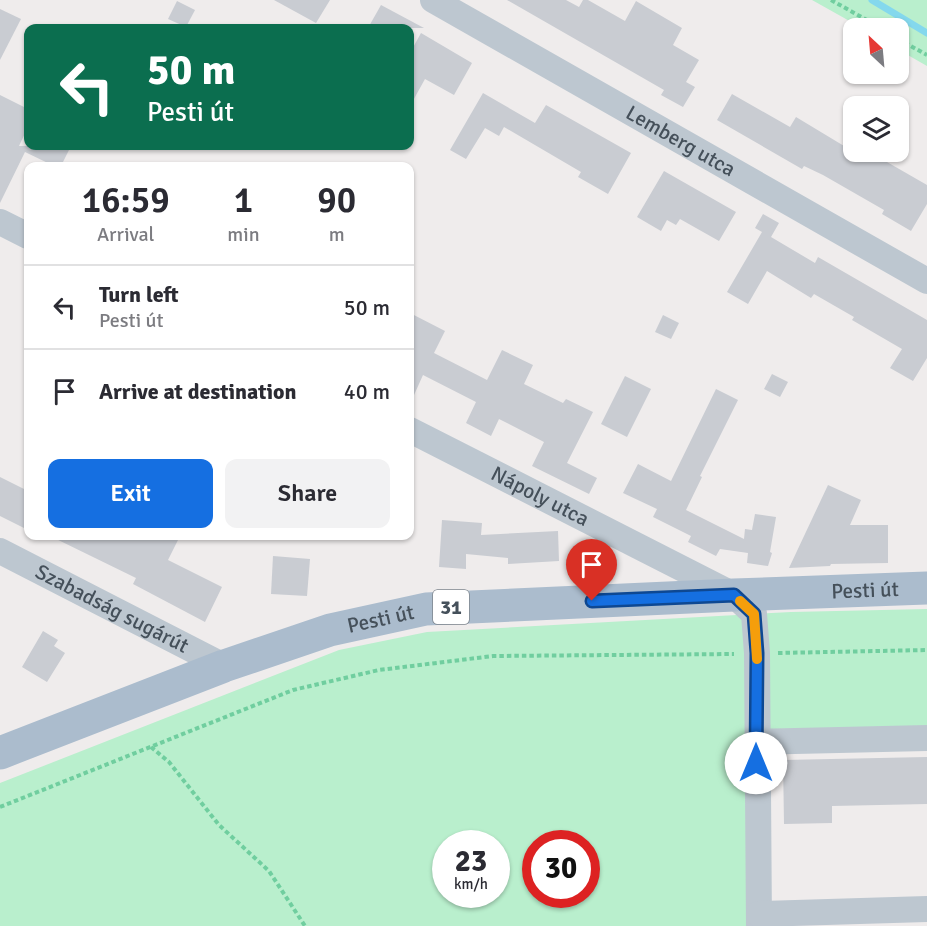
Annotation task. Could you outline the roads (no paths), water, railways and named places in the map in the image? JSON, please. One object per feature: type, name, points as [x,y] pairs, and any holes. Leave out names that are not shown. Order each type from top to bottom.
[{"type":"main road","name":"Pesti út","points":[[0,753],[224,666],[330,630],[426,609],[927,588]]},
{"type":"street","name":"Lemberg utca","points":[[433,0],[927,281]]},
{"type":"street","points":[[0,222],[24,234]]},
{"type":"street","name":"Nápoly utca","points":[[414,432],[734,595],[754,614],[757,653],[759,920]]},
{"type":"street","name":"Szabadság sugárút","points":[[0,551],[224,666]]},
{"type":"street","points":[[756,742],[927,738]]},
{"type":"street","points":[[759,920],[927,909]]},
{"type":"waterway","points":[[872,0],[927,33]]}]
